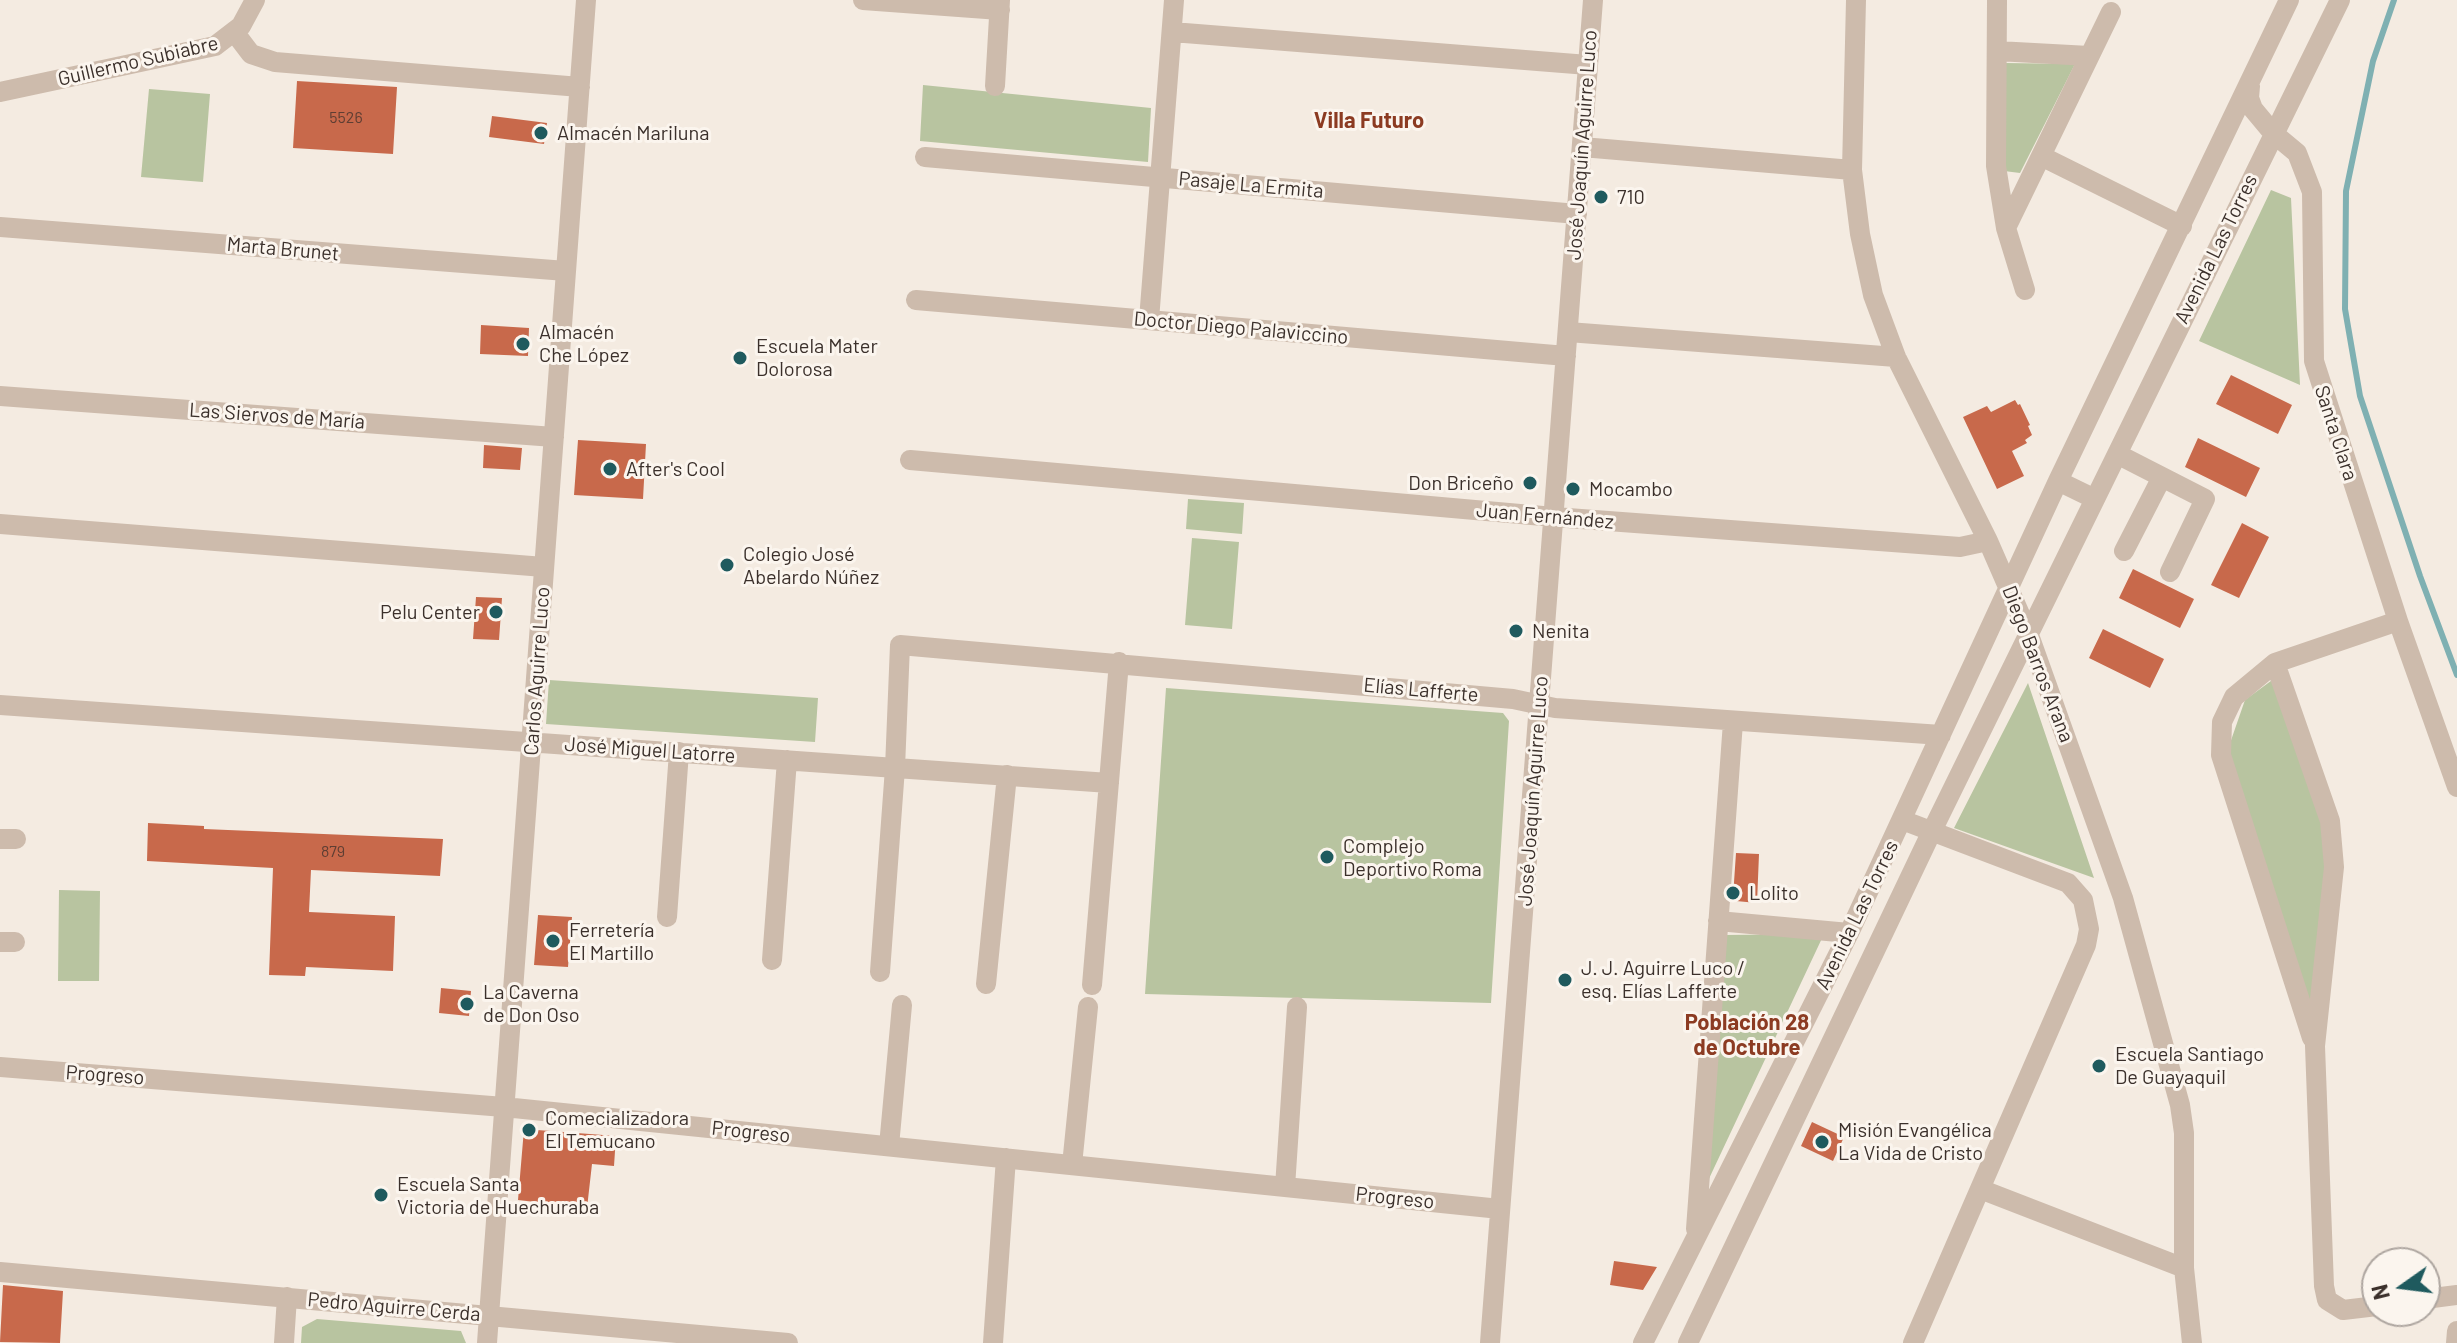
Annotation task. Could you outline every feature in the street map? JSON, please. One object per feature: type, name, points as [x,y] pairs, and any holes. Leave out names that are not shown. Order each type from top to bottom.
[{"type":"street","name":"Guillermo Subiabre","points":[[0,92],[215,46],[235,33],[255,0]]},
{"type":"street","name":"Carlos Aguirre Luco","points":[[487,1343],[586,0]]},
{"type":"street","points":[[863,0],[1000,5],[995,86]]},
{"type":"street","points":[[1149,320],[1174,0]]},
{"type":"street","name":"José Joaquín Aguirre Luco","points":[[1490,1343],[1593,0]]},
{"type":"street","name":"Diego Barros Arana","points":[[1856,0],[1852,170],[1865,264],[1896,357],[1988,541],[2029,635],[2123,898],[2180,1105],[2184,1133],[2184,1268],[2192,1343]]},
{"type":"street","name":"Avenida Las Torres","points":[[1643,1343],[1849,933],[2058,481],[2289,0]]},
{"type":"street","name":"Avenida Las Torres","points":[[1688,1343],[1932,831],[2340,0]]},
{"type":"street","points":[[1997,1],[1996,166],[2006,228],[2025,290]]},
{"type":"street","points":[[2006,228],[2111,12]]},
{"type":"street","points":[[1172,32],[1588,65]]},
{"type":"street","points":[[235,33],[251,54],[275,62],[580,87]]},
{"type":"street","points":[[1997,51],[2089,56]]},
{"type":"street","name":"Santa Clara","points":[[2250,86],[2249,98],[2253,109],[2273,133],[2297,153],[2312,192],[2314,361],[2398,621],[2457,787]]},
{"type":"street","points":[[1582,147],[1852,170]]},
{"type":"street","points":[[2041,156],[2182,226]]},
{"type":"street","name":"Pasaje La Ermita","points":[[925,157],[1577,214]]},
{"type":"street","name":"Marta Brunet","points":[[0,227],[566,271]]},
{"type":"street","name":"Doctor Diego Palaviccino","points":[[916,300],[1566,356]]},
{"type":"street","points":[[1568,332],[1896,357]]},
{"type":"street","name":"Las Siervos de María","points":[[0,396],[554,437]]},
{"type":"street","points":[[2117,454],[2205,499],[2170,572]]},
{"type":"street","name":"Juan Fernández","points":[[910,460],[1554,517],[1960,547],[1988,541]]},
{"type":"street","points":[[2124,551],[2162,477]]},
{"type":"street","points":[[2058,481],[2095,499]]},
{"type":"street","points":[[0,524],[544,567]]},
{"type":"street","points":[[2315,1046],[2221,755],[2222,722],[2234,697],[2275,663],[2398,621]]},
{"type":"street","name":"Elías Lafferte","points":[[895,768],[900,645],[1498,697],[1540,704],[1733,722],[1941,735]]},
{"type":"street","points":[[1092,985],[1119,662]]},
{"type":"street","points":[[2275,663],[2330,821],[2334,867],[2315,1046],[2324,1286],[2327,1300],[2343,1310],[2361,1308]]},
{"type":"street","name":"José Miguel Latorre","points":[[0,705],[1109,783]]},
{"type":"street","points":[[1695,1241],[1733,722]]},
{"type":"street","points":[[667,917],[679,752]]},
{"type":"street","points":[[772,960],[787,760]]},
{"type":"street","points":[[880,972],[895,768]]},
{"type":"street","points":[[986,984],[1007,775]]},
{"type":"street","points":[[1902,820],[2068,883],[2079,895],[2089,929],[2086,945],[1913,1343]]},
{"type":"street","points":[[1718,921],[1849,933]]},
{"type":"street","points":[[889,1146],[902,1005]]},
{"type":"street","points":[[1072,1165],[1088,1007]]},
{"type":"street","points":[[1285,1187],[1297,1007]]},
{"type":"street","name":"Progreso","points":[[0,1067],[504,1107],[1500,1209]]},
{"type":"street","points":[[993,1343],[1006,1158]]},
{"type":"street","points":[[1980,1189],[2184,1268]]},
{"type":"street","name":"Pedro Aguirre Cerda","points":[[0,1272],[788,1343]]},
{"type":"street","points":[[284,1343],[287,1297]]},
{"type":"street","points":[[2456,1343],[2457,1331]]},
{"type":"green space","points":[[2005,63],[2075,64],[2020,173],[2004,171]]},
{"type":"green space","points":[[923,85],[1151,108],[1148,162],[920,141]]},
{"type":"green space","points":[[149,89],[210,94],[203,182],[141,177]]},
{"type":"green space","points":[[2271,190],[2291,198],[2300,385],[2199,341]]},
{"type":"green space","points":[[1188,499],[1244,503],[1242,534],[1186,529]]},
{"type":"green space","points":[[1192,538],[1239,542],[1232,629],[1185,625]]},
{"type":"green space","points":[[2275,678],[2325,825],[2330,868],[2314,1017],[2228,749],[2245,700]]},
{"type":"green space","points":[[549,680],[818,698],[815,742],[546,724]]},
{"type":"green space","points":[[2028,683],[2094,878],[1954,828]]},
{"type":"green space","name":"Complejo Deportivo Roma","points":[[1166,688],[1503,713],[1509,721],[1491,1003],[1145,994]]},
{"type":"green space","points":[[59,890],[100,891],[99,981],[58,981]]},
{"type":"green space","points":[[1824,934],[1706,1185],[1725,935]]},
{"type":"green space","points":[[317,1319],[461,1331],[466,1343],[301,1343],[302,1327]]},
{"type":"building","points":[[297,81],[397,87],[393,154],[293,148]]},
{"type":"building","points":[[492,116],[547,123],[544,144],[489,137]]},
{"type":"building","points":[[481,325],[529,328],[528,356],[480,354]]},
{"type":"building","points":[[2231,375],[2292,405],[2278,434],[2216,404]]},
{"type":"building","points":[[2015,400],[2020,404],[2032,435],[2025,440],[2027,443],[2012,451],[2024,476],[1997,489],[1963,417],[1987,406],[1991,412]]},
{"type":"building","points":[[2198,438],[2260,468],[2246,497],[2185,467]]},
{"type":"building","name":"After's Cool","points":[[578,440],[646,444],[643,499],[574,495]]},
{"type":"building","points":[[484,445],[522,448],[520,470],[483,468]]},
{"type":"building","points":[[2242,523],[2269,537],[2239,598],[2211,585]]},
{"type":"building","points":[[2133,569],[2194,599],[2180,628],[2119,598]]},
{"type":"building","points":[[476,597],[502,598],[499,640],[473,639]]},
{"type":"building","points":[[2103,629],[2164,659],[2150,688],[2089,658]]},
{"type":"building","points":[[148,823],[204,826],[204,829],[443,839],[440,876],[311,870],[309,912],[395,916],[393,971],[306,967],[305,976],[269,975],[273,868],[147,861]]},
{"type":"building","points":[[1736,853],[1759,854],[1757,903],[1736,901],[1733,897]]},
{"type":"building","name":"Ferretería El Martillo","points":[[538,915],[572,917],[568,967],[534,965]]},
{"type":"building","points":[[441,988],[471,991],[469,1016],[439,1013]]},
{"type":"building","name":"Misión Evangélica La Vida de Cristo","points":[[1812,1122],[1844,1137],[1833,1161],[1801,1146]]},
{"type":"building","points":[[524,1129],[616,1136],[614,1166],[592,1164],[587,1208],[518,1200]]},
{"type":"building","points":[[1614,1261],[1657,1267],[1643,1290],[1610,1285]]},
{"type":"building","points":[[3,1285],[63,1291],[60,1343],[0,1342]]},
{"type":"waterway","points":[[2394,0],[2373,61],[2346,191],[2345,309],[2360,396],[2420,576],[2457,675]]},
{"type":"place","name":"Almacén Mariluna","points":[[541,133]]},
{"type":"place","name":"710","points":[[1601,197]]},
{"type":"place","name":"Almacén Che López","points":[[523,344]]},
{"type":"place","name":"Escuela Mater Dolorosa","points":[[740,358]]},
{"type":"place","name":"After's Cool","points":[[610,469]]},
{"type":"place","name":"Don Briceño","points":[[1530,483]]},
{"type":"place","name":"Mocambo","points":[[1573,489]]},
{"type":"place","name":"Colegio José Abelardo Núñez","points":[[727,565]]},
{"type":"place","name":"Pelu Center","points":[[496,612]]},
{"type":"place","name":"Nenita","points":[[1516,631]]},
{"type":"place","name":"Complejo Deportivo Roma","points":[[1327,857]]},
{"type":"place","name":"Lolito","points":[[1733,893]]},
{"type":"place","name":"Ferretería El Martillo","points":[[553,941]]},
{"type":"place","name":"J. J. Aguirre Luco / esq. Elías Lafferte","points":[[1565,980]]},
{"type":"place","name":"La Caverna de Don Oso","points":[[467,1004]]},
{"type":"place","name":"Escuela Santiago De Guayaquil","points":[[2099,1066]]},
{"type":"place","name":"Comecializadora El Temucano","points":[[529,1130]]},
{"type":"place","name":"Misión Evangélica La Vida de Cristo","points":[[1822,1142]]},
{"type":"place","name":"Escuela Santa Victoria de Huechuraba","points":[[381,1195]]},
{"type":"district","name":"Villa Futuro","points":[[1369,121]]},
{"type":"district","name":"Población 28 de Octubre","points":[[1747,1036]]}]
